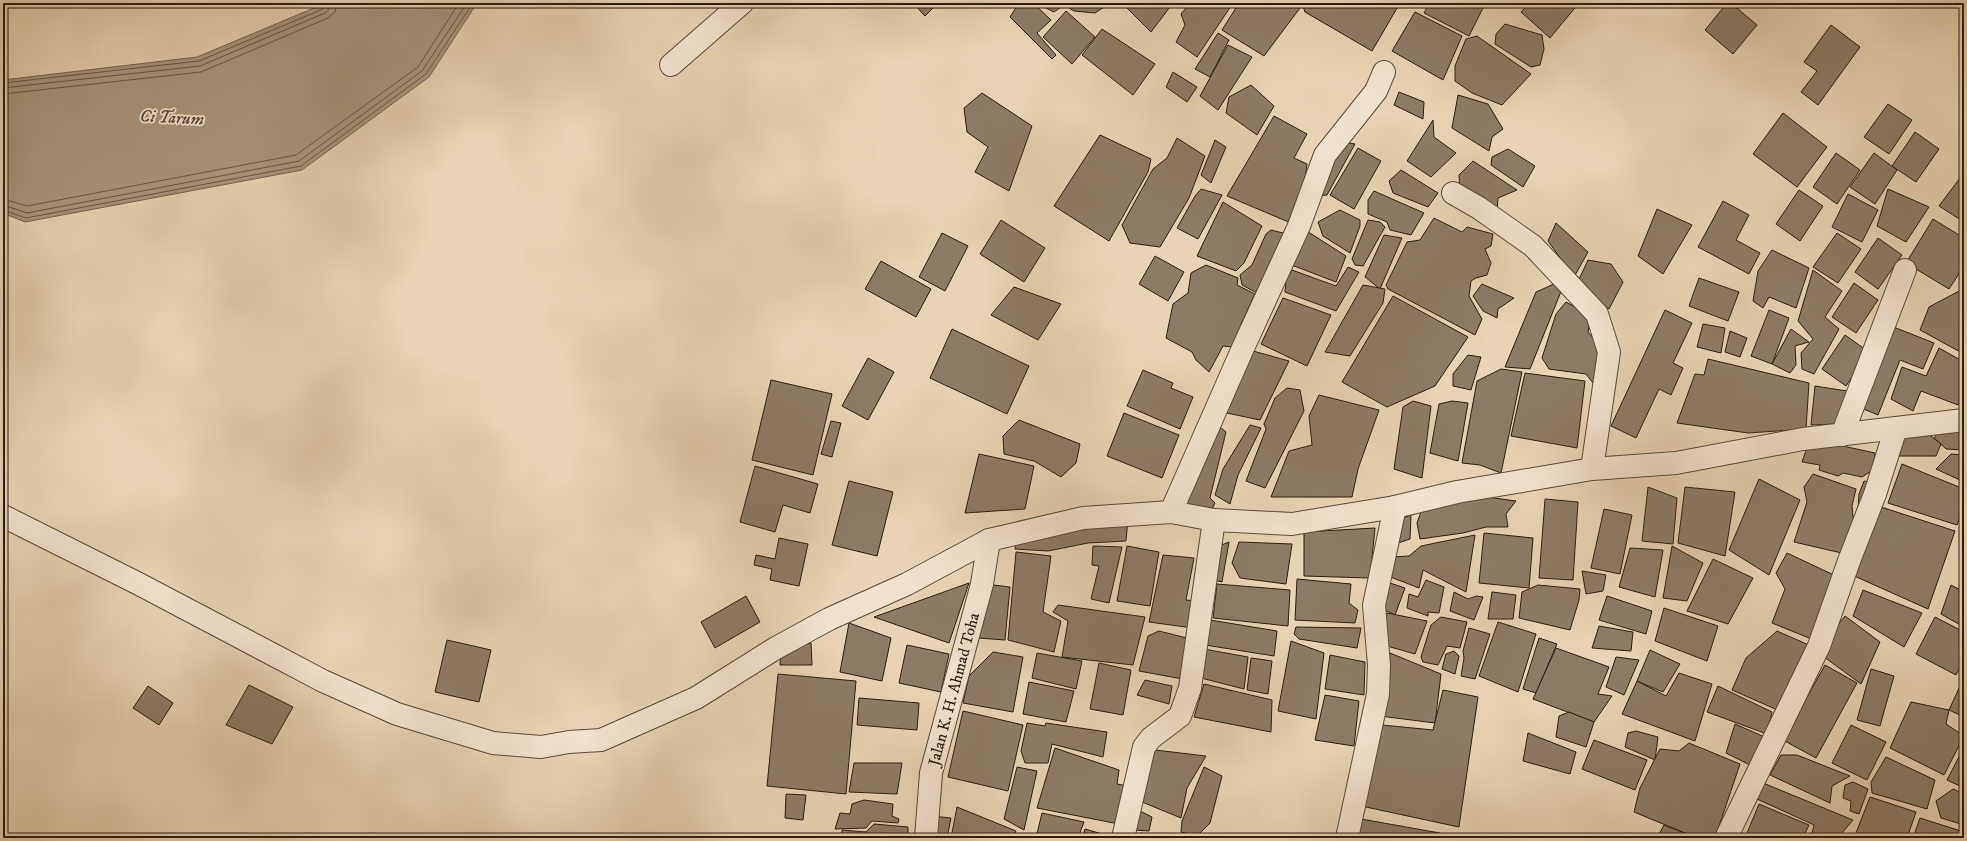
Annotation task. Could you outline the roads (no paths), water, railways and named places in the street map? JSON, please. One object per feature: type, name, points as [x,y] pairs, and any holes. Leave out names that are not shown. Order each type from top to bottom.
[{"type":"street","points":[[671,65],[742,3]]},
{"type":"street","points":[[1172,512],[1242,348],[1298,226],[1325,155],[1376,91],[1384,72]]},
{"type":"street","points":[[1453,193],[1479,208],[1533,246],[1597,314],[1609,352],[1592,469]]},
{"type":"street","points":[[1842,435],[1905,270]]},
{"type":"street","points":[[3,516],[139,584],[323,680],[397,714],[494,742],[541,747],[569,742],[601,740],[696,698],[776,648],[828,619],[907,584],[989,540],[1083,518],[1172,512],[1214,520],[1292,524],[1395,507],[1457,492],[1592,469],[1676,463],[1803,439],[1964,420]]},
{"type":"street","points":[[1726,838],[1819,646],[1848,561],[1875,494],[1896,428]]},
{"type":"street","points":[[1347,838],[1378,694],[1379,665],[1374,605],[1395,507]]},
{"type":"street","points":[[1123,838],[1144,747],[1151,738],[1180,716],[1190,688],[1214,520]]},
{"type":"street","name":"Jalan K. H. Ahmad Toha","points":[[926,838],[931,774],[982,584],[989,540]]},
{"type":"water","name":"Ci Tarum","points":[[326,3],[477,3],[429,77],[302,170],[25,222],[3,213],[3,80],[197,57]]}]
